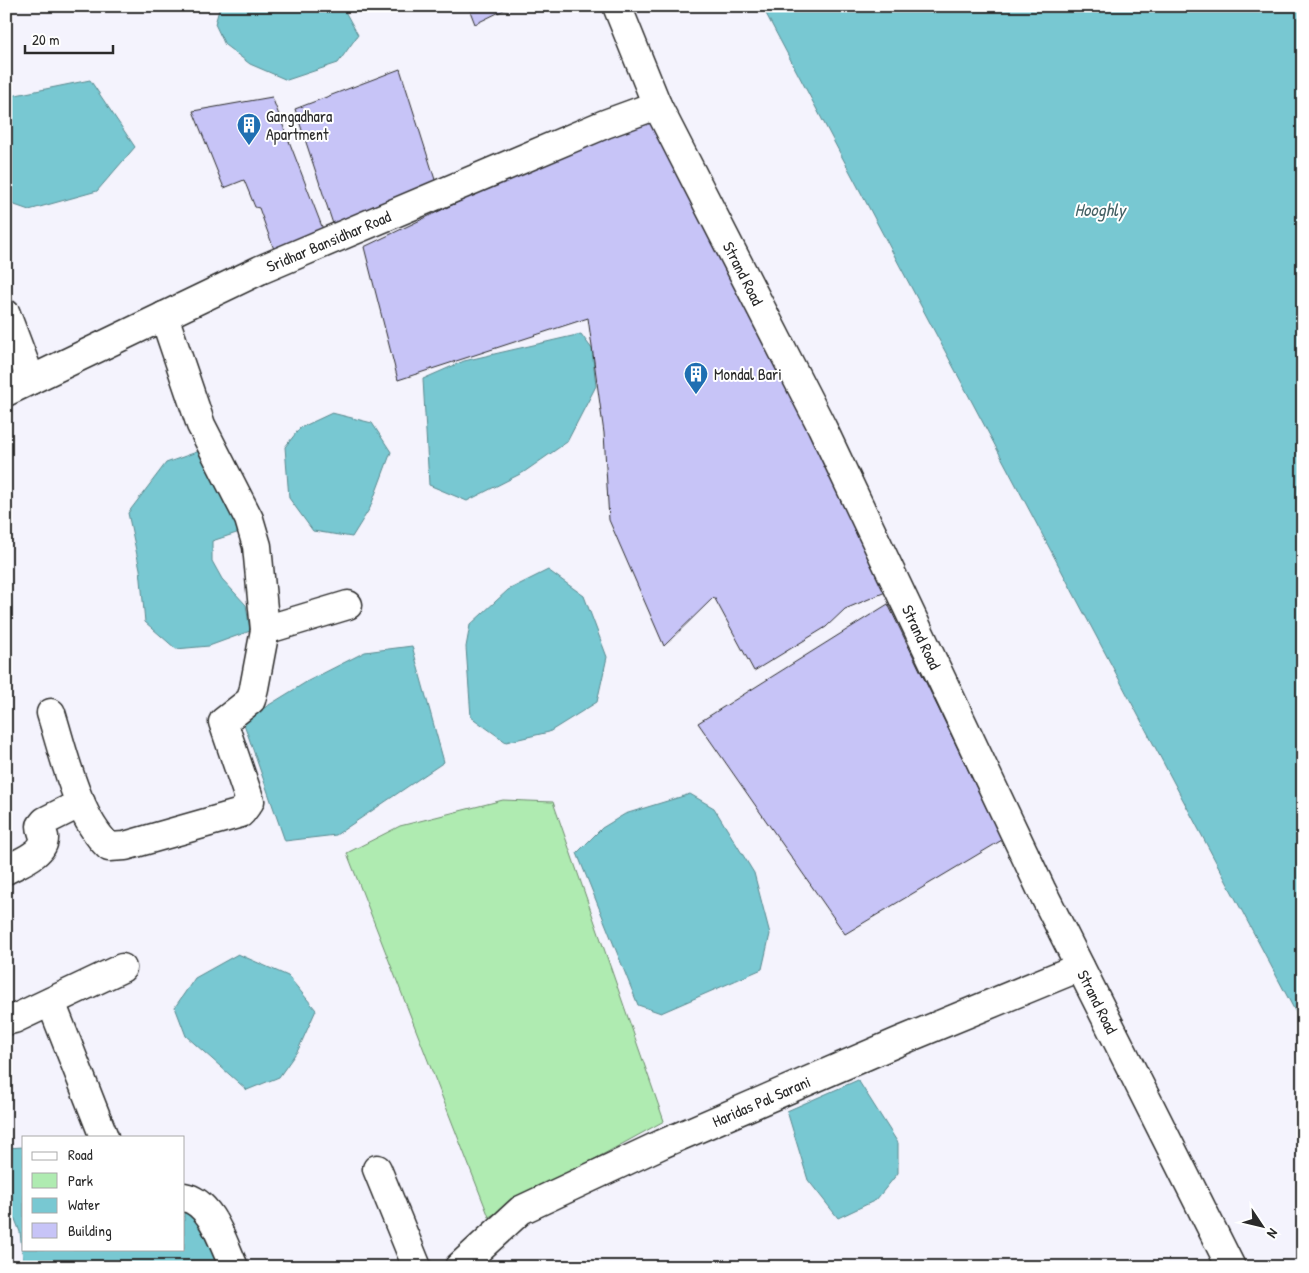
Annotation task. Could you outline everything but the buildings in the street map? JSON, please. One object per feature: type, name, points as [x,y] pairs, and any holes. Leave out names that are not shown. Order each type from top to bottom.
[{"type":"street","name":"Strand Road","points":[[618,6],[657,105],[822,427],[1080,967],[1231,1267]]},
{"type":"street","name":"Sridhar Bansidhar Road","points":[[6,392],[260,270],[605,124],[657,105]]},
{"type":"street","points":[[6,314],[31,380]]},
{"type":"street","points":[[50,713],[81,803],[99,838],[109,847],[125,846],[240,813],[246,809],[250,801],[223,722],[251,700],[265,630],[257,546],[249,519],[201,425],[164,316]]},
{"type":"street","points":[[265,630],[348,605]]},
{"type":"street","points":[[6,870],[38,851],[44,838],[41,826],[45,821],[81,803]]},
{"type":"street","name":"Haridas Pal Sarani","points":[[459,1267],[521,1210],[662,1144],[870,1054],[1080,967]]},
{"type":"street","points":[[6,1021],[122,968]]},
{"type":"street","points":[[51,1002],[104,1136]]},
{"type":"street","points":[[377,1170],[417,1267]]},
{"type":"street","points":[[185,1197],[196,1201],[206,1210],[234,1267]]},
{"type":"green space","points":[[503,800],[553,802],[664,1121],[489,1217],[347,853],[400,826]]},
{"type":"water","points":[[220,6],[342,6],[358,35],[338,63],[287,80],[250,64],[225,45],[215,24]]},
{"type":"water","name":"Hooghly","points":[[762,6],[1303,6],[1303,1026]]},
{"type":"water","points":[[90,80],[135,147],[97,191],[29,210],[6,202],[6,97]]},
{"type":"water","points":[[581,334],[592,349],[596,386],[567,442],[524,472],[467,501],[429,485],[423,379],[464,361]]},
{"type":"water","points":[[332,413],[372,423],[391,452],[370,508],[352,537],[313,531],[289,498],[285,447],[300,428]]},
{"type":"water","points":[[205,449],[255,527],[212,541],[212,561],[222,579],[246,605],[250,631],[209,646],[176,649],[145,622],[140,569],[128,513],[166,463]]},
{"type":"water","points":[[548,570],[584,596],[607,657],[597,702],[549,732],[506,742],[471,717],[466,647],[470,625],[508,590]]},
{"type":"water","points":[[412,646],[444,762],[336,835],[285,841],[243,721],[308,681],[365,652]]},
{"type":"water","points":[[690,794],[714,808],[754,873],[770,934],[762,969],[661,1013],[638,1005],[577,853],[602,828],[625,814]]},
{"type":"water","points":[[238,954],[288,976],[316,1010],[298,1050],[279,1077],[247,1090],[186,1036],[175,1007],[195,978]]},
{"type":"water","points":[[858,1080],[898,1143],[898,1173],[876,1200],[838,1218],[808,1180],[787,1111]]},
{"type":"water","points":[[22,1147],[22,1250],[20,1232],[6,1196],[6,1148]]},
{"type":"water","points":[[196,1208],[222,1267],[24,1267],[22,1250],[185,1250],[185,1209]]},
{"type":"place","name":"Gangadhara Apartment","points":[[249,146]]},
{"type":"place","name":"Mondal Bari","points":[[696,395]]}]
